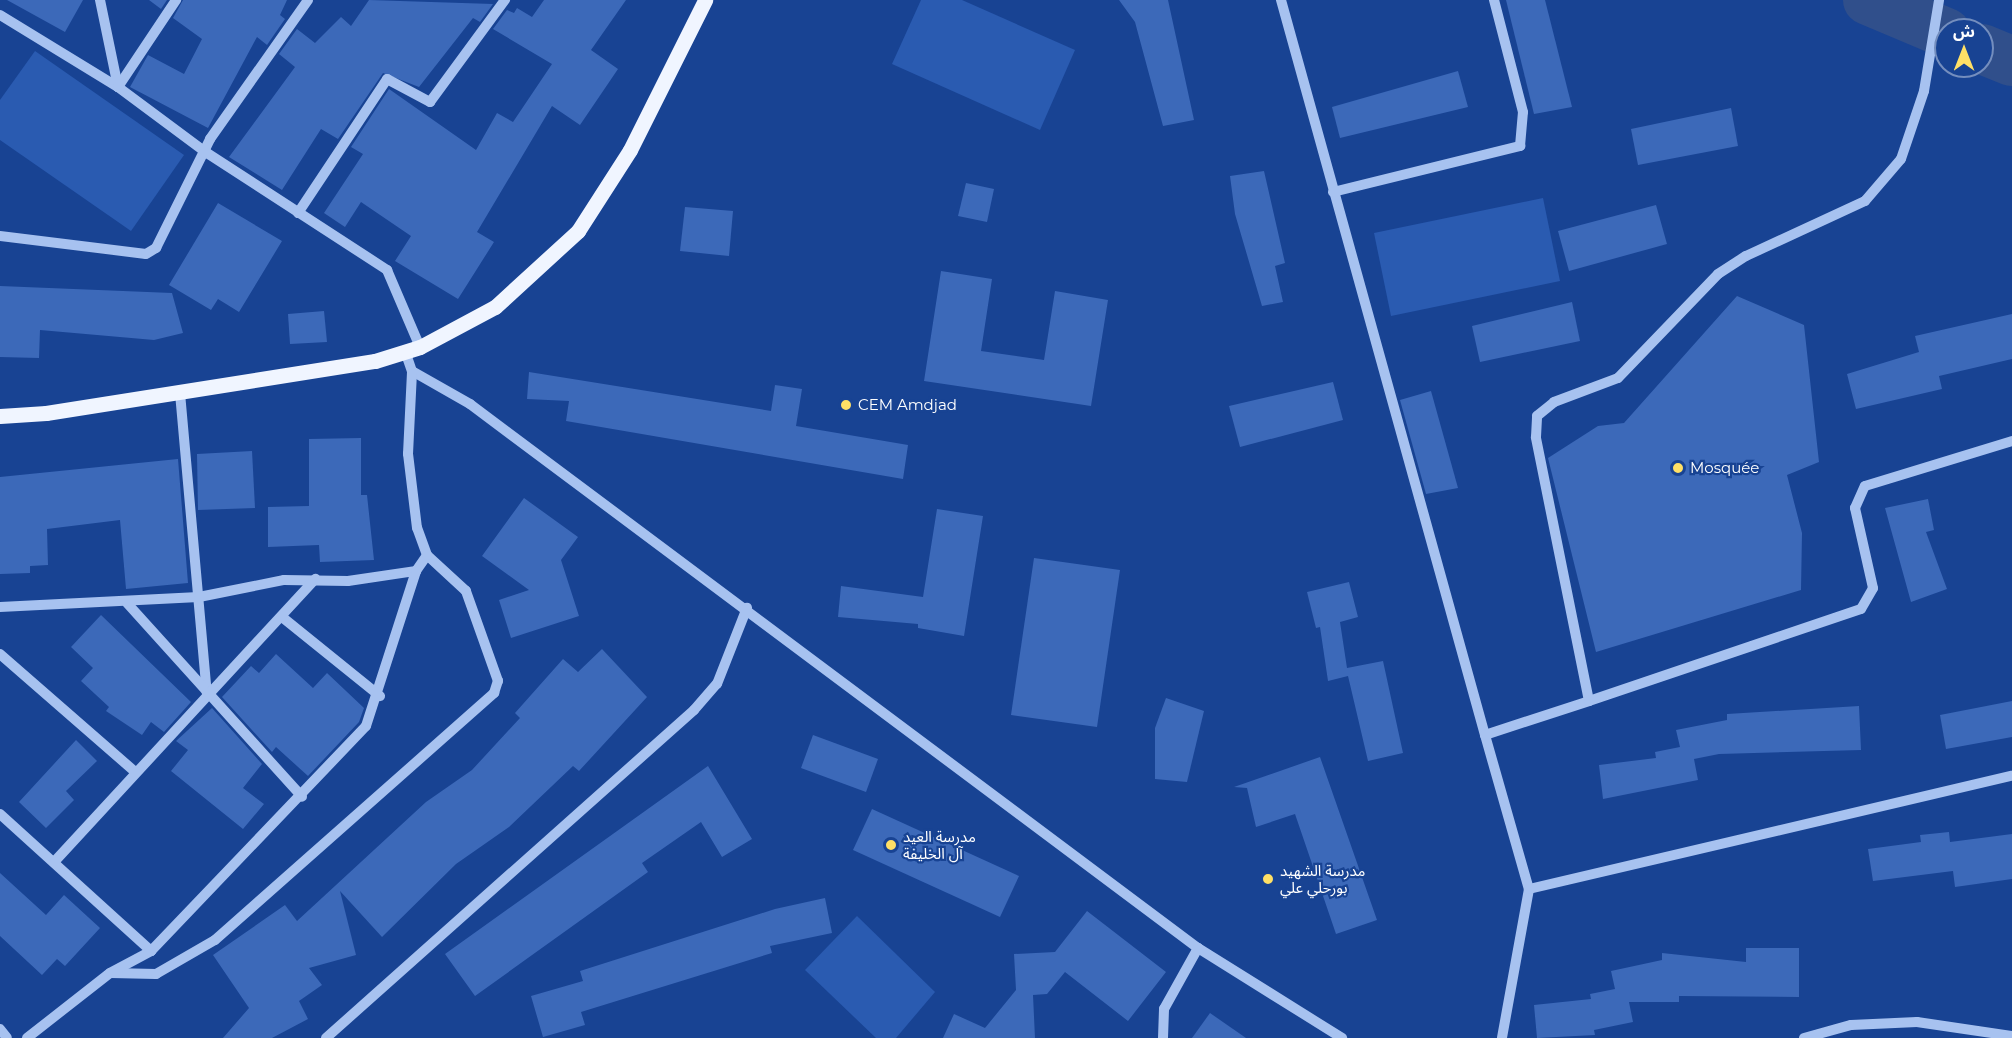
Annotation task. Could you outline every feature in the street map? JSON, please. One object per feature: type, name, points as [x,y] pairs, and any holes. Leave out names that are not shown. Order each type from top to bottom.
[{"type":"main road","points":[[0,416],[180,393],[405,351],[420,347],[495,307],[578,231],[630,150],[705,0]]},
{"type":"street","points":[[100,0],[118,87]]},
{"type":"street","points":[[118,87],[177,0]]},
{"type":"street","points":[[0,236],[146,254],[156,248],[207,153],[210,139],[308,0]]},
{"type":"street","points":[[298,213],[387,79],[430,102],[506,0]]},
{"type":"street","points":[[1281,0],[1529,889],[1502,1038]]},
{"type":"street","points":[[1333,192],[1520,146],[1523,112],[1494,0]]},
{"type":"street","points":[[1589,700],[1536,437],[1538,416],[1554,402],[1618,378],[1718,274],[1737,262],[1865,201],[1901,159],[1924,91],[1939,0]]},
{"type":"street","points":[[0,15],[118,87],[207,153],[387,270],[420,347]]},
{"type":"street","points":[[110,973],[156,974],[215,940],[494,693],[498,681],[466,591],[427,555],[417,528],[408,454],[412,371],[405,351]]},
{"type":"street","points":[[412,371],[470,404],[1198,948],[1342,1038]]},
{"type":"street","points":[[180,393],[207,693]]},
{"type":"street","points":[[1485,735],[1861,609],[1873,588],[1855,508],[1865,486],[2012,441]]},
{"type":"street","points":[[27,1038],[110,973],[151,951],[302,797],[366,726],[380,696],[416,571],[427,555]]},
{"type":"street","points":[[0,608],[127,603],[199,597],[315,579],[348,581],[416,571]]},
{"type":"street","points":[[55,861],[134,771],[282,617],[315,579]]},
{"type":"street","points":[[127,603],[302,797]]},
{"type":"street","points":[[326,1038],[694,710],[717,684],[747,609]]},
{"type":"street","points":[[282,617],[380,696]]},
{"type":"street","points":[[0,654],[134,771]]},
{"type":"street","points":[[1529,889],[2012,776]]},
{"type":"street","points":[[0,814],[55,861],[151,951]]},
{"type":"street","points":[[1163,1038],[1164,1009],[1198,948]]},
{"type":"street","points":[[1803,1038],[1851,1025],[1917,1022],[2012,1036]]},
{"type":"street","points":[[0,1029],[7,1038]]},
{"type":"shaded area","points":[[921,0],[962,0],[1075,50],[1040,130],[892,64]]},
{"type":"shaded area","points":[[35,51],[184,155],[131,231],[0,140],[0,100]]},
{"type":"shaded area","points":[[1543,198],[1560,281],[1391,316],[1374,233]]},
{"type":"shaded area","points":[[857,916],[935,992],[896,1038],[876,1038],[805,970]]},
{"type":"building","points":[[7,0],[83,0],[65,32]]},
{"type":"building","points":[[149,0],[167,0],[161,9]]},
{"type":"building","points":[[183,0],[287,0],[280,15],[285,19],[267,45],[257,37],[208,128],[130,87],[148,55],[184,74],[202,39],[173,18]]},
{"type":"building","points":[[369,0],[493,4],[480,22],[473,18],[419,87],[383,73],[338,139],[321,129],[282,190],[229,157],[295,67],[279,54],[297,29],[315,43],[341,17],[351,26]]},
{"type":"building","points":[[544,0],[626,0],[591,50],[618,69],[580,125],[552,106],[477,232],[494,242],[458,299],[395,261],[411,236],[361,202],[345,227],[324,213],[363,154],[351,147],[389,89],[476,150],[497,113],[513,122],[552,64],[493,29],[507,10],[514,13],[517,8],[532,17]]},
{"type":"building","points":[[1119,0],[1168,0],[1194,120],[1163,126],[1135,22]]},
{"type":"building","points":[[1506,0],[1545,0],[1572,107],[1534,114]]},
{"type":"building","points":[[1458,71],[1468,107],[1340,138],[1332,107]]},
{"type":"building","points":[[1731,108],[1738,146],[1638,165],[1631,129]]},
{"type":"building","points":[[1264,171],[1285,263],[1275,266],[1283,302],[1262,306],[1235,214],[1230,176]]},
{"type":"building","points":[[966,183],[994,189],[987,222],[958,216]]},
{"type":"building","points":[[218,203],[282,241],[239,312],[218,299],[211,310],[169,285]]},
{"type":"building","points":[[1656,205],[1667,244],[1569,271],[1558,231]]},
{"type":"building","points":[[685,207],[733,211],[729,256],[680,251]]},
{"type":"building","points":[[941,271],[992,279],[981,351],[1044,360],[1055,291],[1108,300],[1091,406],[924,381]]},
{"type":"building","points":[[0,286],[172,293],[183,333],[154,340],[40,330],[39,358],[0,357]]},
{"type":"building","name":"Mosquée","points":[[1737,296],[1804,325],[1819,462],[1787,475],[1802,533],[1801,590],[1596,652],[1548,458],[1598,426],[1624,423]]},
{"type":"building","points":[[1572,302],[1580,341],[1480,362],[1472,326]]},
{"type":"building","points":[[324,311],[327,342],[290,344],[288,314]]},
{"type":"building","points":[[2012,314],[2012,359],[1939,376],[1942,389],[1856,409],[1847,374],[1919,352],[1915,336]]},
{"type":"building","points":[[529,372],[771,411],[775,385],[802,389],[796,426],[908,445],[903,479],[566,421],[569,401],[527,399]]},
{"type":"building","points":[[1333,382],[1343,420],[1240,447],[1229,406]]},
{"type":"building","points":[[1431,391],[1458,488],[1426,494],[1400,400]]},
{"type":"building","points":[[361,438],[361,495],[367,495],[374,560],[320,562],[319,545],[268,547],[268,507],[309,506],[309,439]]},
{"type":"building","points":[[252,451],[255,508],[198,510],[197,454]]},
{"type":"building","points":[[178,459],[188,583],[126,589],[120,520],[47,529],[48,565],[30,566],[30,573],[0,574],[0,477]]},
{"type":"building","points":[[524,498],[578,537],[561,560],[579,616],[511,638],[499,600],[529,590],[482,556]]},
{"type":"building","points":[[1928,499],[1934,530],[1926,532],[1947,589],[1911,602],[1885,508]]},
{"type":"building","points":[[937,509],[983,516],[964,636],[918,628],[918,624],[838,617],[841,586],[923,597]]},
{"type":"building","points":[[1034,558],[1120,570],[1097,727],[1011,715]]},
{"type":"building","points":[[1349,582],[1358,617],[1340,622],[1347,668],[1383,661],[1403,753],[1368,761],[1348,676],[1328,681],[1320,627],[1316,628],[1307,592]]},
{"type":"building","points":[[101,615],[191,702],[164,732],[151,722],[142,735],[106,711],[109,707],[81,681],[93,668],[71,647]]},
{"type":"building","points":[[602,649],[647,697],[579,771],[573,766],[509,827],[456,864],[382,937],[340,891],[356,955],[309,968],[322,985],[299,1001],[308,1019],[272,1038],[223,1038],[249,1008],[213,955],[285,905],[297,921],[426,802],[472,770],[520,718],[515,713],[563,659],[578,672]]},
{"type":"building","points":[[276,654],[313,688],[327,673],[364,708],[359,722],[308,776],[276,747],[272,752],[222,697],[251,666],[259,673]]},
{"type":"building","points":[[1166,698],[1204,711],[1187,782],[1155,779],[1155,728]]},
{"type":"building","points":[[2012,701],[2012,737],[1946,749],[1940,715]]},
{"type":"building","points":[[1859,706],[1861,750],[1719,754],[1694,759],[1698,780],[1603,799],[1599,765],[1656,758],[1655,752],[1680,747],[1676,730],[1727,720],[1727,714]]},
{"type":"building","points":[[212,708],[262,764],[243,788],[264,804],[243,829],[171,771],[188,750],[176,741]]},
{"type":"building","points":[[813,735],[878,759],[866,792],[801,768]]},
{"type":"building","points":[[76,740],[97,761],[66,791],[74,800],[46,828],[19,802]]},
{"type":"building","points":[[1320,757],[1377,920],[1336,934],[1295,814],[1256,827],[1247,788],[1234,787]]},
{"type":"building","points":[[708,766],[752,839],[722,857],[701,822],[642,863],[648,872],[475,996],[445,954]]},
{"type":"building","points":[[872,809],[1019,876],[1000,917],[853,850]]},
{"type":"building","points":[[1949,832],[1950,842],[2012,834],[2012,879],[1955,887],[1953,871],[1873,881],[1868,849],[1921,842],[1920,835]]},
{"type":"building","points":[[0,873],[46,915],[64,895],[100,928],[65,966],[57,959],[42,975],[0,936]]},
{"type":"building","points":[[825,898],[832,933],[770,946],[772,953],[581,1012],[585,1025],[543,1037],[531,996],[583,981],[580,971],[775,909]]},
{"type":"building","points":[[1087,911],[1166,972],[1128,1021],[1065,972],[1047,994],[1033,995],[1035,1038],[943,1038],[954,1014],[985,1028],[1016,990],[1014,954],[1055,952]]},
{"type":"building","points":[[1746,948],[1799,948],[1799,997],[1679,996],[1679,1002],[1629,1002],[1633,1022],[1594,1030],[1595,1035],[1537,1038],[1534,1005],[1591,999],[1590,994],[1615,989],[1611,971],[1662,960],[1662,953],[1746,962]]},
{"type":"building","points":[[1210,1013],[1246,1038],[1192,1038]]},
{"type":"waterway","points":[[1868,0],[1934,28]]},
{"type":"waterway","points":[[1994,54],[2012,61]]},
{"type":"place","name":"CEM Amdjad","points":[[846,405]]},
{"type":"place","name":"Mosquée","points":[[1678,468]]},
{"type":"place","name":"مدرسة العيد آل الخليفة","points":[[891,845]]},
{"type":"place","name":"مدرسة الشهيد بورحلي علي","points":[[1268,879]]}]
